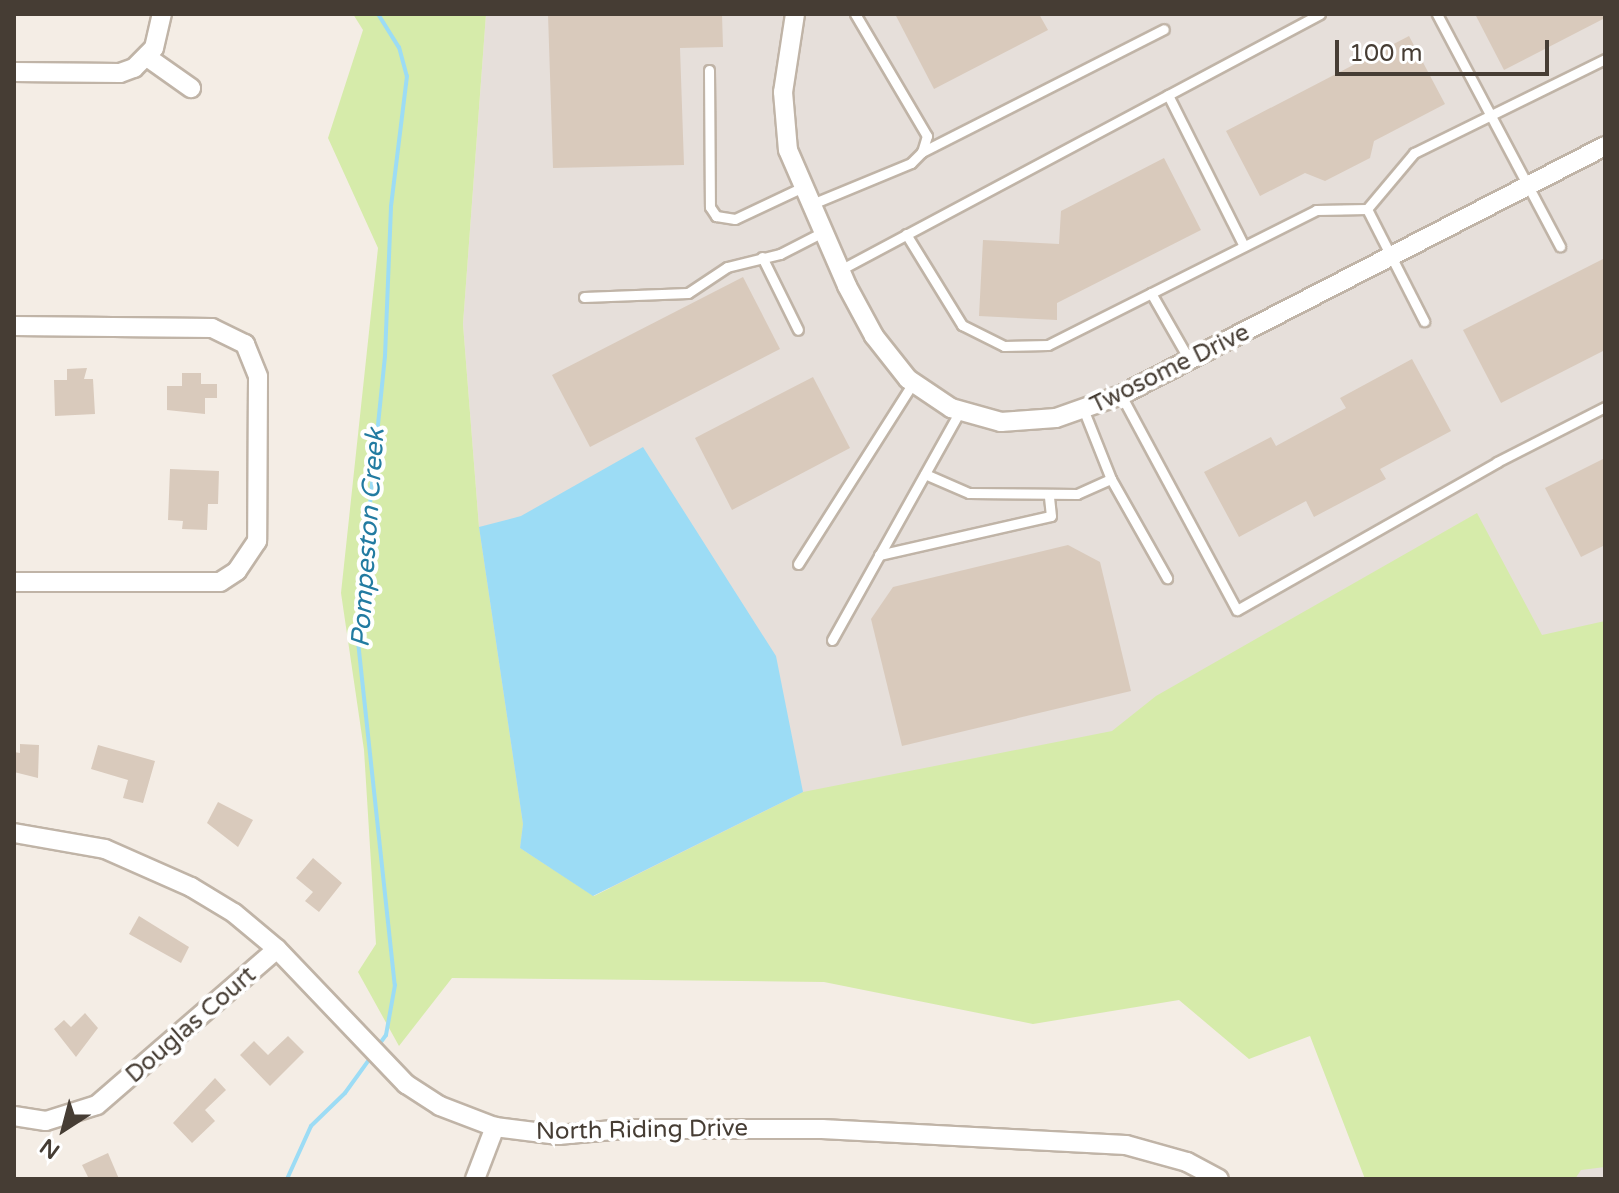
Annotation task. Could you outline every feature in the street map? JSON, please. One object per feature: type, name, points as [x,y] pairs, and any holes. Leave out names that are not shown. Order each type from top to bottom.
[{"type":"street","points":[[14,72],[120,73],[147,57],[158,40],[162,14]]},
{"type":"street","name":"Twosome Drive","points":[[795,14],[784,122],[805,197],[839,270],[874,336],[913,383],[960,411],[1001,422],[1084,411],[1121,395],[1605,146]]},
{"type":"street","points":[[147,57],[191,88]]},
{"type":"street","points":[[14,326],[212,328],[245,344],[255,358],[258,392],[257,541],[237,571],[220,582],[14,582]]},
{"type":"street","name":"North Riding Drive","points":[[14,833],[61,838],[147,865],[234,913],[277,949],[406,1084],[440,1106],[495,1127],[558,1135],[639,1128],[822,1129],[1126,1145],[1187,1162],[1219,1179]]},
{"type":"street","name":"Douglas Court","points":[[14,1116],[46,1121],[97,1105],[277,949]]},
{"type":"street","points":[[475,1179],[495,1127]]},
{"type":"lane","points":[[855,14],[927,136],[922,152]]},
{"type":"lane","points":[[839,270],[1320,14]]},
{"type":"lane","points":[[1437,14],[1560,246]]},
{"type":"lane","points":[[709,70],[710,207],[716,216],[735,219],[911,163],[922,152],[1164,29]]},
{"type":"lane","points":[[906,234],[962,325],[1004,346],[1048,345],[1316,210],[1367,209],[1414,153],[1605,59]]},
{"type":"lane","points":[[1168,95],[1244,246]]},
{"type":"lane","points":[[1367,209],[1424,321]]},
{"type":"lane","points":[[584,297],[688,293],[727,267],[780,254],[821,233]]},
{"type":"lane","points":[[762,257],[798,330]]},
{"type":"lane","points":[[1151,293],[1190,361]]},
{"type":"lane","points":[[798,564],[913,383]]},
{"type":"lane","points":[[1121,395],[1237,610],[1497,462],[1605,407]]},
{"type":"lane","points":[[832,640],[960,411]]},
{"type":"lane","points":[[1084,411],[1111,479],[1167,578]]},
{"type":"lane","points":[[925,474],[969,493],[1049,496],[1077,494],[1111,479]]},
{"type":"lane","points":[[879,555],[1051,516],[1049,496]]},
{"type":"shaded area","points":[[486,14],[1605,14],[1605,1179],[1398,1179],[1228,890],[742,906],[445,865],[479,527],[463,324]]},
{"type":"green space","points":[[353,14],[486,14],[463,324],[479,527],[523,824],[520,848],[594,896],[803,792],[1112,731],[1156,696],[1477,513],[1542,635],[1605,621],[1605,1167],[1581,1170],[1575,1179],[1365,1179],[1310,1036],[1249,1059],[1179,1000],[1033,1024],[824,982],[452,978],[399,1046],[358,972],[376,944],[364,750],[341,593],[378,248],[328,138],[363,30]]},
{"type":"water","points":[[643,447],[776,656],[803,792],[593,896],[520,848],[523,824],[479,527],[521,516]]},
{"type":"building","points":[[548,14],[722,14],[723,47],[680,48],[684,165],[553,168]]},
{"type":"building","points":[[895,14],[1039,14],[1048,30],[934,89]]},
{"type":"building","points":[[1475,14],[1605,14],[1605,18],[1504,70]]},
{"type":"building","points":[[1409,36],[1445,104],[1374,141],[1370,158],[1325,181],[1305,173],[1260,196],[1226,131]]},
{"type":"building","points":[[1164,158],[1201,230],[1057,303],[1057,320],[979,316],[983,240],[1059,244],[1061,211]]},
{"type":"building","points":[[1605,258],[1605,350],[1501,403],[1463,330]]},
{"type":"building","points":[[743,277],[780,349],[590,447],[552,375]]},
{"type":"building","points":[[1412,359],[1451,431],[1380,469],[1386,479],[1314,517],[1306,501],[1239,537],[1204,472],[1271,437],[1276,446],[1346,408],[1340,398]]},
{"type":"building","points":[[87,368],[84,379],[93,379],[95,414],[55,416],[54,380],[67,380],[67,369]]},
{"type":"building","points":[[182,373],[201,373],[201,384],[217,384],[217,398],[205,398],[205,414],[167,410],[167,386],[182,386]]},
{"type":"building","points":[[813,377],[850,448],[732,510],[695,438]]},
{"type":"building","points":[[1605,458],[1605,545],[1581,557],[1545,488]]},
{"type":"building","points":[[170,469],[219,471],[218,504],[208,504],[207,530],[182,529],[183,521],[168,520]]},
{"type":"building","points":[[1068,545],[1100,562],[1131,691],[902,746],[871,619],[893,587]]},
{"type":"building","points":[[20,744],[39,745],[38,778],[14,772],[14,752],[20,753]]},
{"type":"building","points":[[98,745],[155,761],[143,803],[123,798],[128,780],[91,769]]},
{"type":"building","points":[[218,802],[253,820],[238,847],[207,823]]},
{"type":"building","points":[[313,858],[342,883],[319,912],[305,901],[313,892],[296,878]]},
{"type":"building","points":[[139,916],[189,947],[181,963],[129,934]]},
{"type":"building","points":[[85,1013],[98,1028],[76,1057],[54,1029],[64,1020],[71,1027]]},
{"type":"building","points":[[288,1036],[304,1052],[270,1086],[240,1055],[254,1041],[268,1055]]},
{"type":"building","points":[[215,1078],[226,1090],[205,1110],[215,1121],[192,1143],[173,1123]]},
{"type":"building","points":[[108,1153],[119,1179],[89,1179],[82,1165]]},
{"type":"waterway","name":"Pompeston Creek","points":[[378,14],[399,47],[407,76],[391,207],[385,356],[357,632],[395,985],[386,1035],[378,1046]]},
{"type":"waterway","name":"Pompeston Creek","points":[[287,1179],[311,1126],[345,1093],[371,1057]]}]
